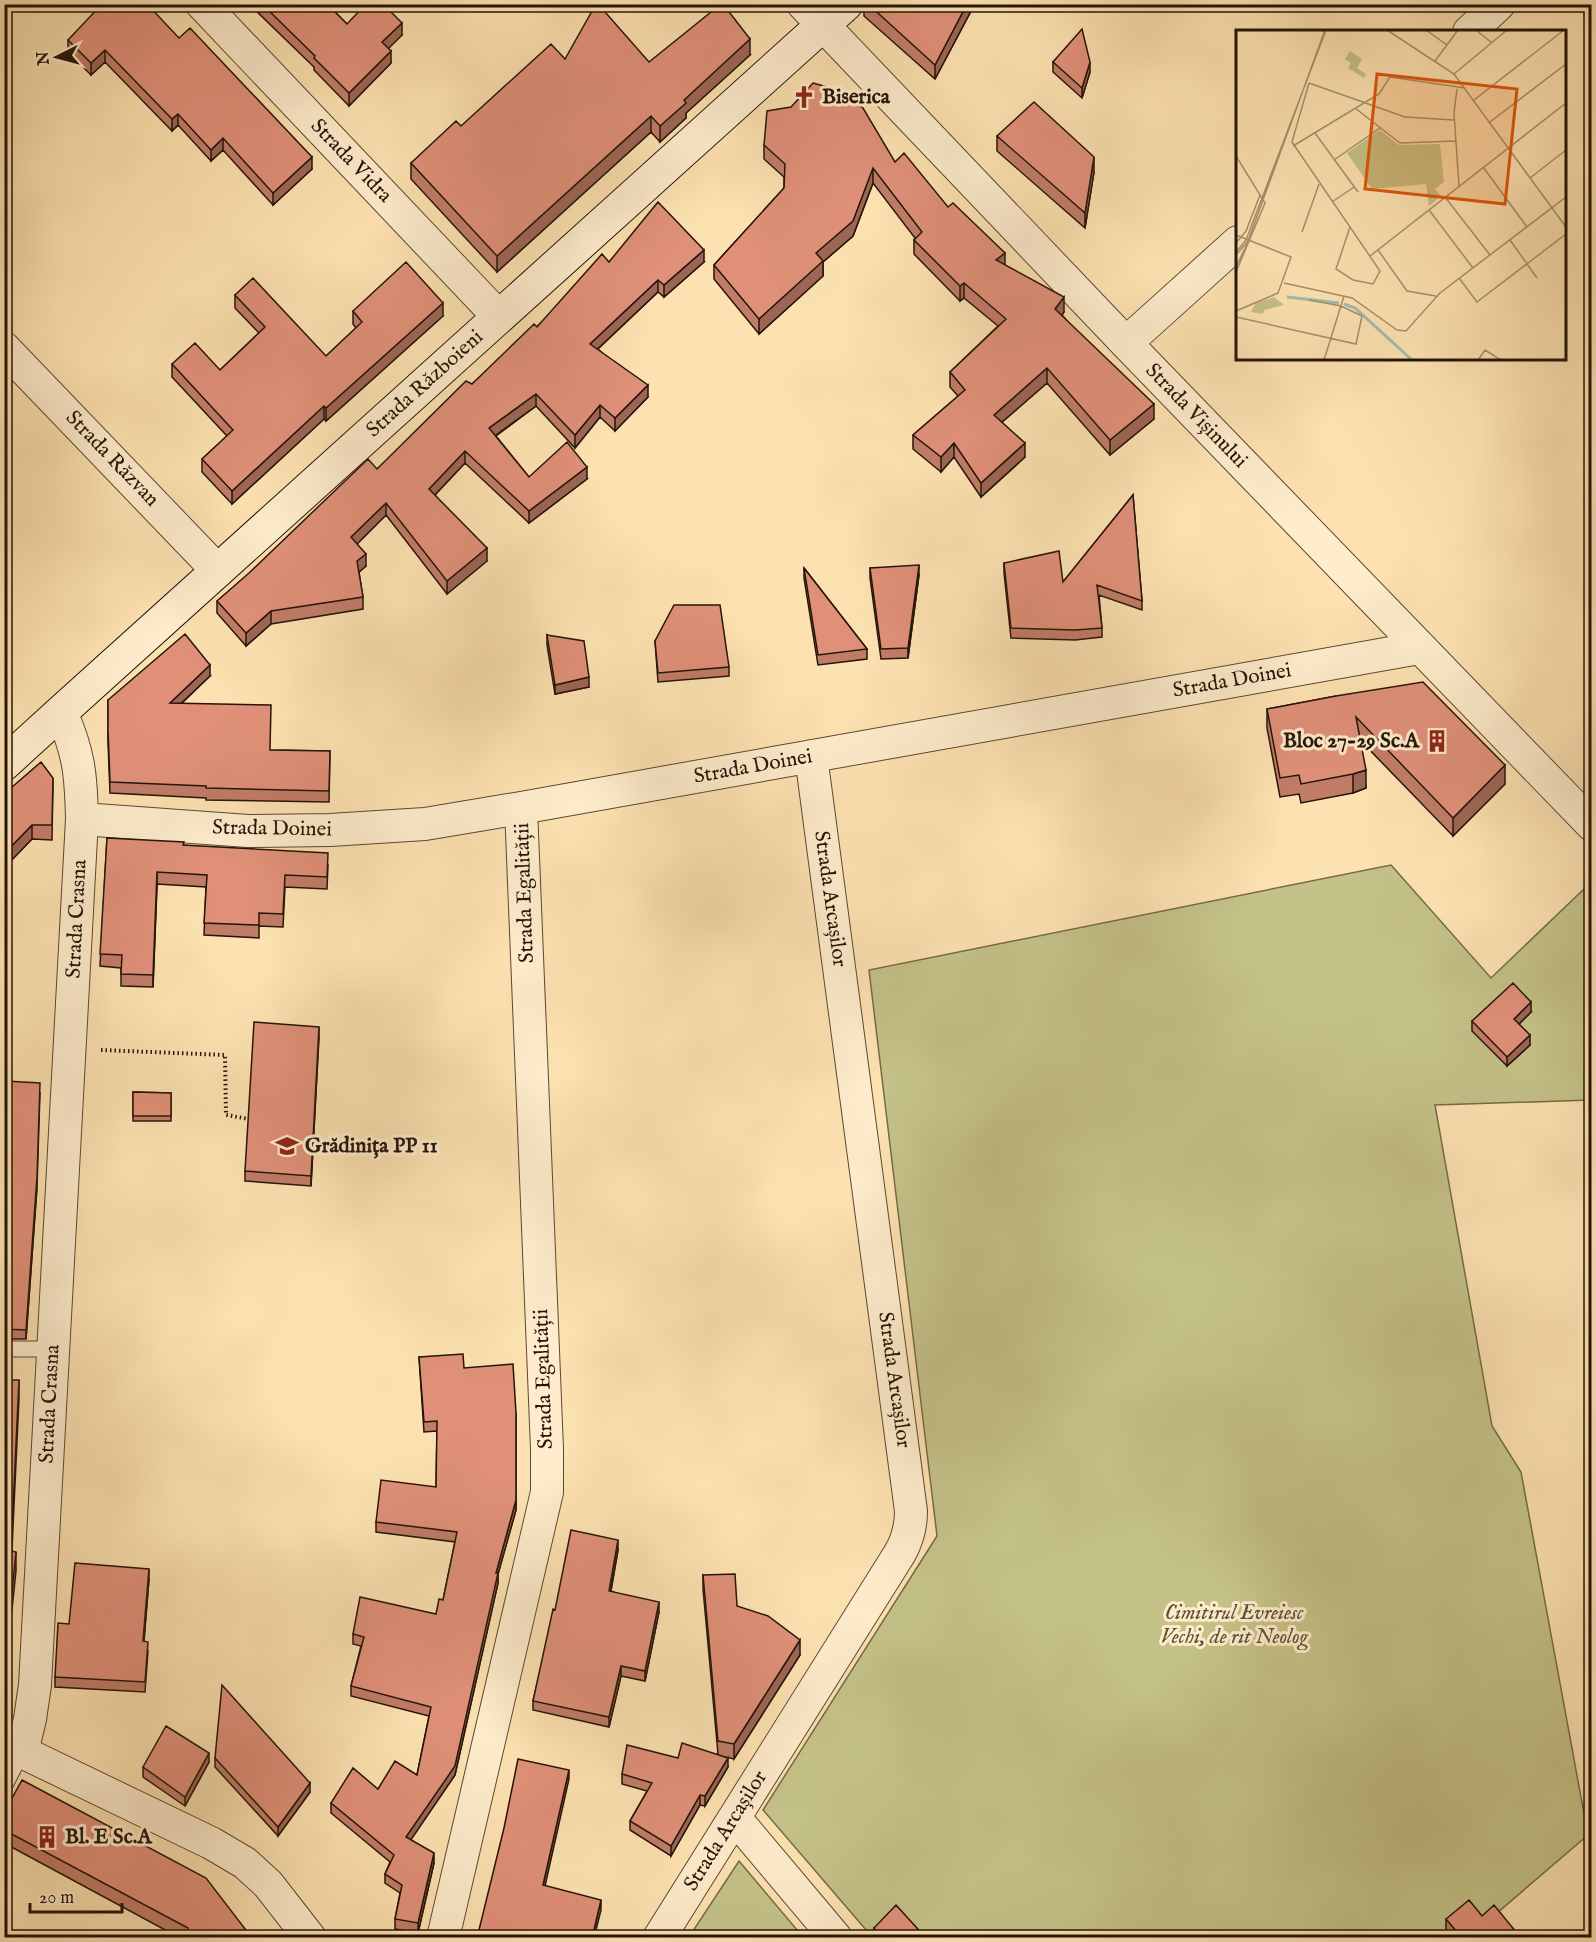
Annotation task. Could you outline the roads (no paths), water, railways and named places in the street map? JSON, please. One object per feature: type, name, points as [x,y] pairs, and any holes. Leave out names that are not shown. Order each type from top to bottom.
[{"type":"street","name":"Strada Vidra","points":[[202,4],[499,317]]},
{"type":"street","points":[[1471,30],[1499,4]]},
{"type":"street","name":"Strada Războieni","points":[[4,764],[499,317],[824,11]]},
{"type":"street","name":"Strada Vișinului","points":[[824,11],[1126,343],[1419,648],[1591,822]]},
{"type":"street","points":[[1126,343],[1236,244]]},
{"type":"street","name":"Strada Răzvan","points":[[4,348],[218,571]]},
{"type":"street","name":"Strada Doinei","points":[[82,819],[248,831],[330,830],[425,824],[1419,648]]},
{"type":"street","name":"Strada Crasna","points":[[22,1752],[30,1719],[34,1685],[82,819],[81,777],[77,756],[61,712]]},
{"type":"street","name":"Strada Arcașilor","points":[[659,1938],[900,1553],[908,1539],[911,1525],[910,1499],[811,756]]},
{"type":"street","name":"Strada Egalității","points":[[443,1938],[547,1492],[522,808]]},
{"type":"street","points":[[22,1752],[211,1843],[245,1863],[268,1884],[310,1938]]},
{"type":"street","points":[[735,1818],[836,1938]]},
{"type":"lane","points":[[4,1348],[53,1349]]},
{"type":"lane","points":[[4,1787],[22,1752]]},
{"type":"place","name":"Biserica","points":[[804,97]]},
{"type":"place","name":"Bloc 27-29 Sc.A","points":[[1437,741]]},
{"type":"place","name":"Grădinița PP 11","points":[[287,1146]]},
{"type":"place","name":"Bl. E Sc.A","points":[[47,1837]]},
{"type":"park label","name":"Cimitirul Evreiesc Vechi, de rit Neolog","points":[[1234,1625]]}]
